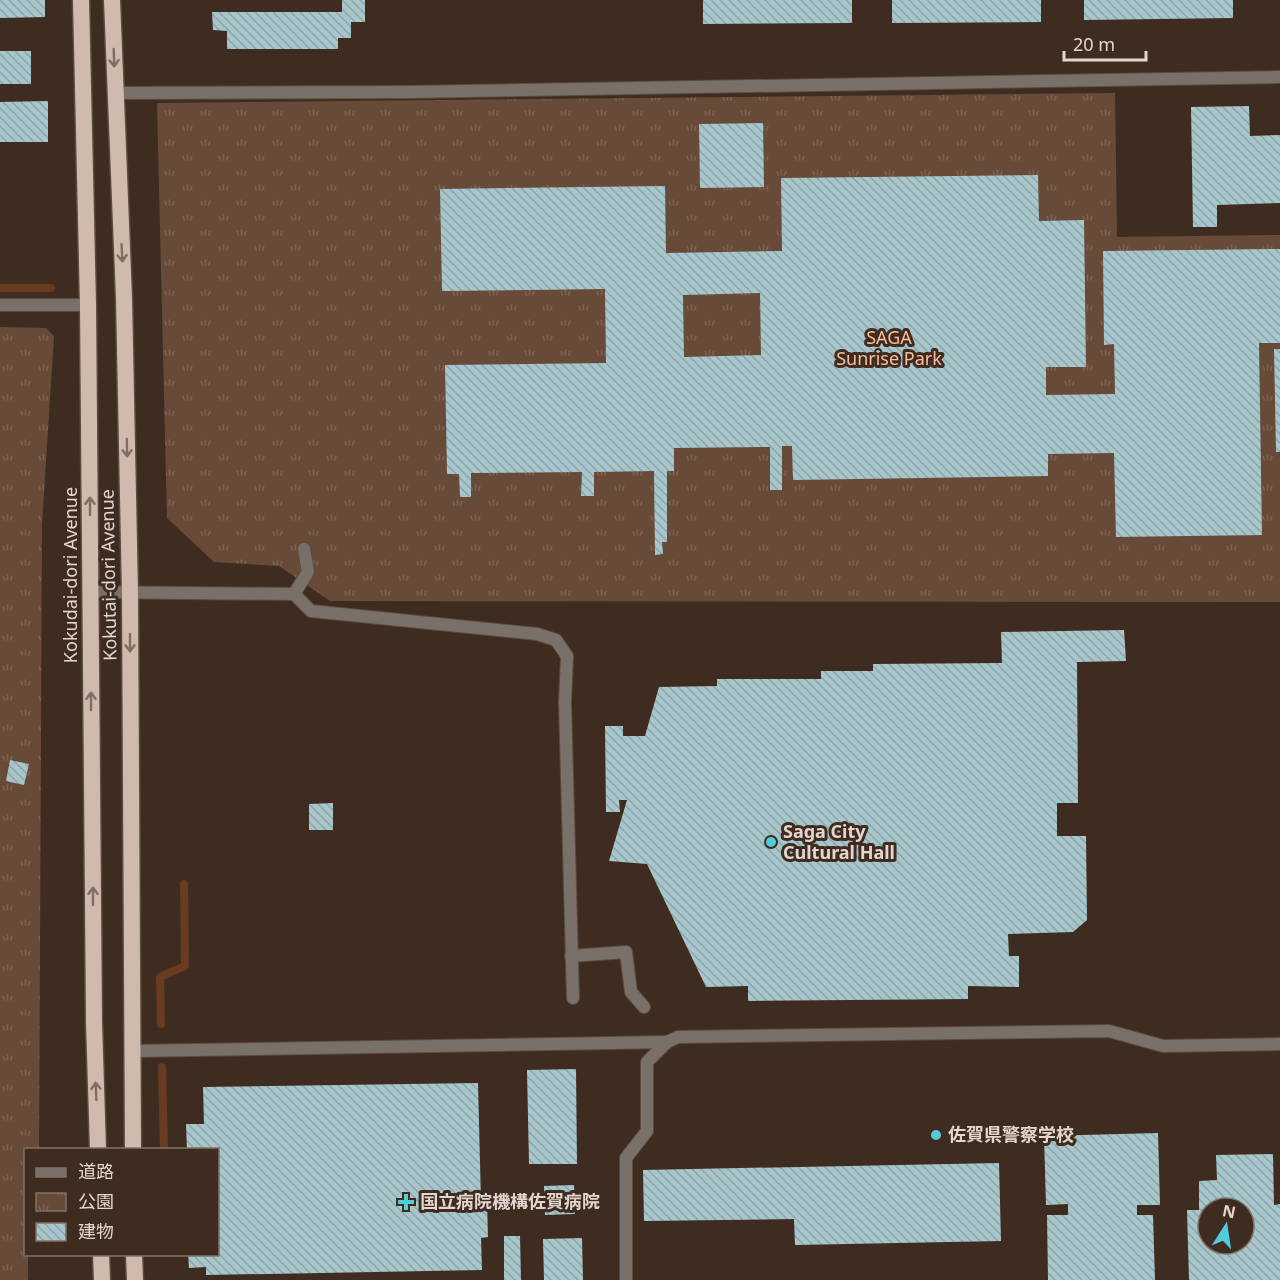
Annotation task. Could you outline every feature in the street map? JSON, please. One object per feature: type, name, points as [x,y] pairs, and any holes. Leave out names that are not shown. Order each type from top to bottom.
[{"type":"highway","name":"Kokudai-dori Avenue","points":[[81,0],[88,305],[94,1010],[98,1148]]},
{"type":"highway","name":"Kokutai-dori Avenue","points":[[112,0],[124,298],[130,594],[133,1148]]},
{"type":"highway","points":[[101,1256],[102,1280]]},
{"type":"highway","points":[[134,1256],[135,1280]]},
{"type":"street","points":[[115,93],[418,92],[1280,77]]},
{"type":"street","points":[[0,305],[88,305]]},
{"type":"street","points":[[294,594],[308,572],[304,549]]},
{"type":"street","points":[[91,592],[294,594],[311,611],[537,634],[556,639],[567,656],[566,714],[573,998]]},
{"type":"street","points":[[571,956],[626,952],[631,992],[644,1007]]},
{"type":"street","points":[[626,1280],[626,1158],[647,1131],[647,1062],[667,1042],[678,1037],[1109,1031],[1163,1046],[1280,1044]]},
{"type":"street","points":[[131,1051],[667,1042]]},
{"type":"green space","name":"SAGA Sunrise Park","points":[[1115,93],[1117,237],[1280,235],[1280,602],[330,601],[279,566],[214,562],[167,518],[157,103]]},
{"type":"green space","points":[[0,327],[46,328],[54,336],[42,524],[39,1148],[24,1148],[24,1256],[28,1256],[28,1280],[0,1280]]},
{"type":"building","points":[[0,0],[45,0],[45,17],[0,18]]},
{"type":"building","points":[[342,0],[365,0],[365,22],[351,22],[351,38],[338,38],[338,49],[227,49],[227,31],[213,30],[212,12],[342,12]]},
{"type":"building","points":[[703,0],[852,0],[852,23],[703,24]]},
{"type":"building","points":[[892,0],[1041,0],[1041,22],[892,23]]},
{"type":"building","points":[[1084,0],[1233,0],[1233,18],[1084,20]]},
{"type":"building","points":[[0,51],[31,51],[31,84],[0,84]]},
{"type":"building","points":[[48,101],[48,142],[0,142],[0,102]]},
{"type":"building","points":[[1249,106],[1250,136],[1280,135],[1280,203],[1217,205],[1217,227],[1193,227],[1191,107]]},
{"type":"building","points":[[763,123],[764,187],[700,188],[699,124]]},
{"type":"building","points":[[1038,175],[1039,221],[1084,220],[1086,367],[1046,367],[1046,395],[1115,394],[1114,344],[1104,345],[1103,251],[1280,249],[1280,343],[1259,343],[1262,535],[1116,537],[1114,453],[1048,454],[1048,476],[793,480],[792,446],[782,446],[782,490],[770,490],[770,447],[674,448],[674,471],[667,471],[667,542],[662,542],[663,554],[655,555],[654,471],[594,472],[594,496],[581,496],[582,472],[471,473],[471,497],[460,497],[459,474],[447,474],[445,365],[606,363],[605,289],[442,291],[440,189],[665,186],[666,253],[782,251],[781,178]],"holes":[[[760,293],[761,355],[684,357],[683,295]]]},
{"type":"building","points":[[1274,349],[1280,349],[1280,452],[1276,452]]},
{"type":"building","points":[[1124,630],[1126,661],[1077,662],[1078,803],[1057,803],[1057,836],[1086,836],[1087,920],[1073,932],[1008,934],[1009,956],[1019,956],[1019,987],[968,986],[968,999],[748,1001],[748,986],[706,987],[647,864],[609,861],[627,800],[619,800],[620,812],[606,812],[605,726],[623,726],[623,736],[645,736],[659,687],[717,686],[717,679],[821,679],[821,671],[873,671],[873,664],[1002,663],[1001,632]]},
{"type":"building","points":[[10,760],[29,764],[24,785],[6,781]]},
{"type":"building","points":[[333,803],[333,830],[309,830],[309,804]]},
{"type":"building","points":[[576,1069],[577,1164],[529,1164],[527,1070]]},
{"type":"building","points":[[478,1083],[481,1202],[487,1201],[488,1237],[481,1238],[482,1270],[206,1275],[206,1267],[189,1268],[188,1256],[219,1256],[219,1148],[187,1148],[186,1124],[204,1124],[203,1087]]},
{"type":"building","points":[[1158,1133],[1160,1205],[1137,1205],[1137,1215],[1153,1215],[1155,1280],[1048,1280],[1047,1215],[1068,1215],[1068,1204],[1046,1205],[1044,1136]]},
{"type":"building","points":[[1273,1154],[1274,1205],[1280,1204],[1280,1280],[1189,1280],[1187,1210],[1196,1210],[1196,1256],[1256,1256],[1256,1196],[1199,1196],[1199,1181],[1217,1180],[1216,1155]]},
{"type":"building","points":[[999,1163],[1001,1241],[795,1245],[794,1219],[644,1221],[643,1170]]},
{"type":"building","points":[[574,1185],[575,1214],[545,1215],[544,1186]]},
{"type":"building","points":[[504,1236],[520,1236],[521,1280],[504,1280]]},
{"type":"building","points":[[582,1238],[583,1280],[544,1280],[543,1239]]},
{"type":"waterway","points":[[0,288],[51,288]]},
{"type":"waterway","points":[[161,1024],[160,977],[185,966],[184,884]]},
{"type":"waterway","points":[[162,1067],[164,1148]]},
{"type":"place","name":"Saga City Cultural Hall","points":[[771,842]]},
{"type":"place","name":"佐賀県警察学校","points":[[936,1135]]},
{"type":"place","name":"国立病院機構佐賀病院","points":[[406,1202]]}]
